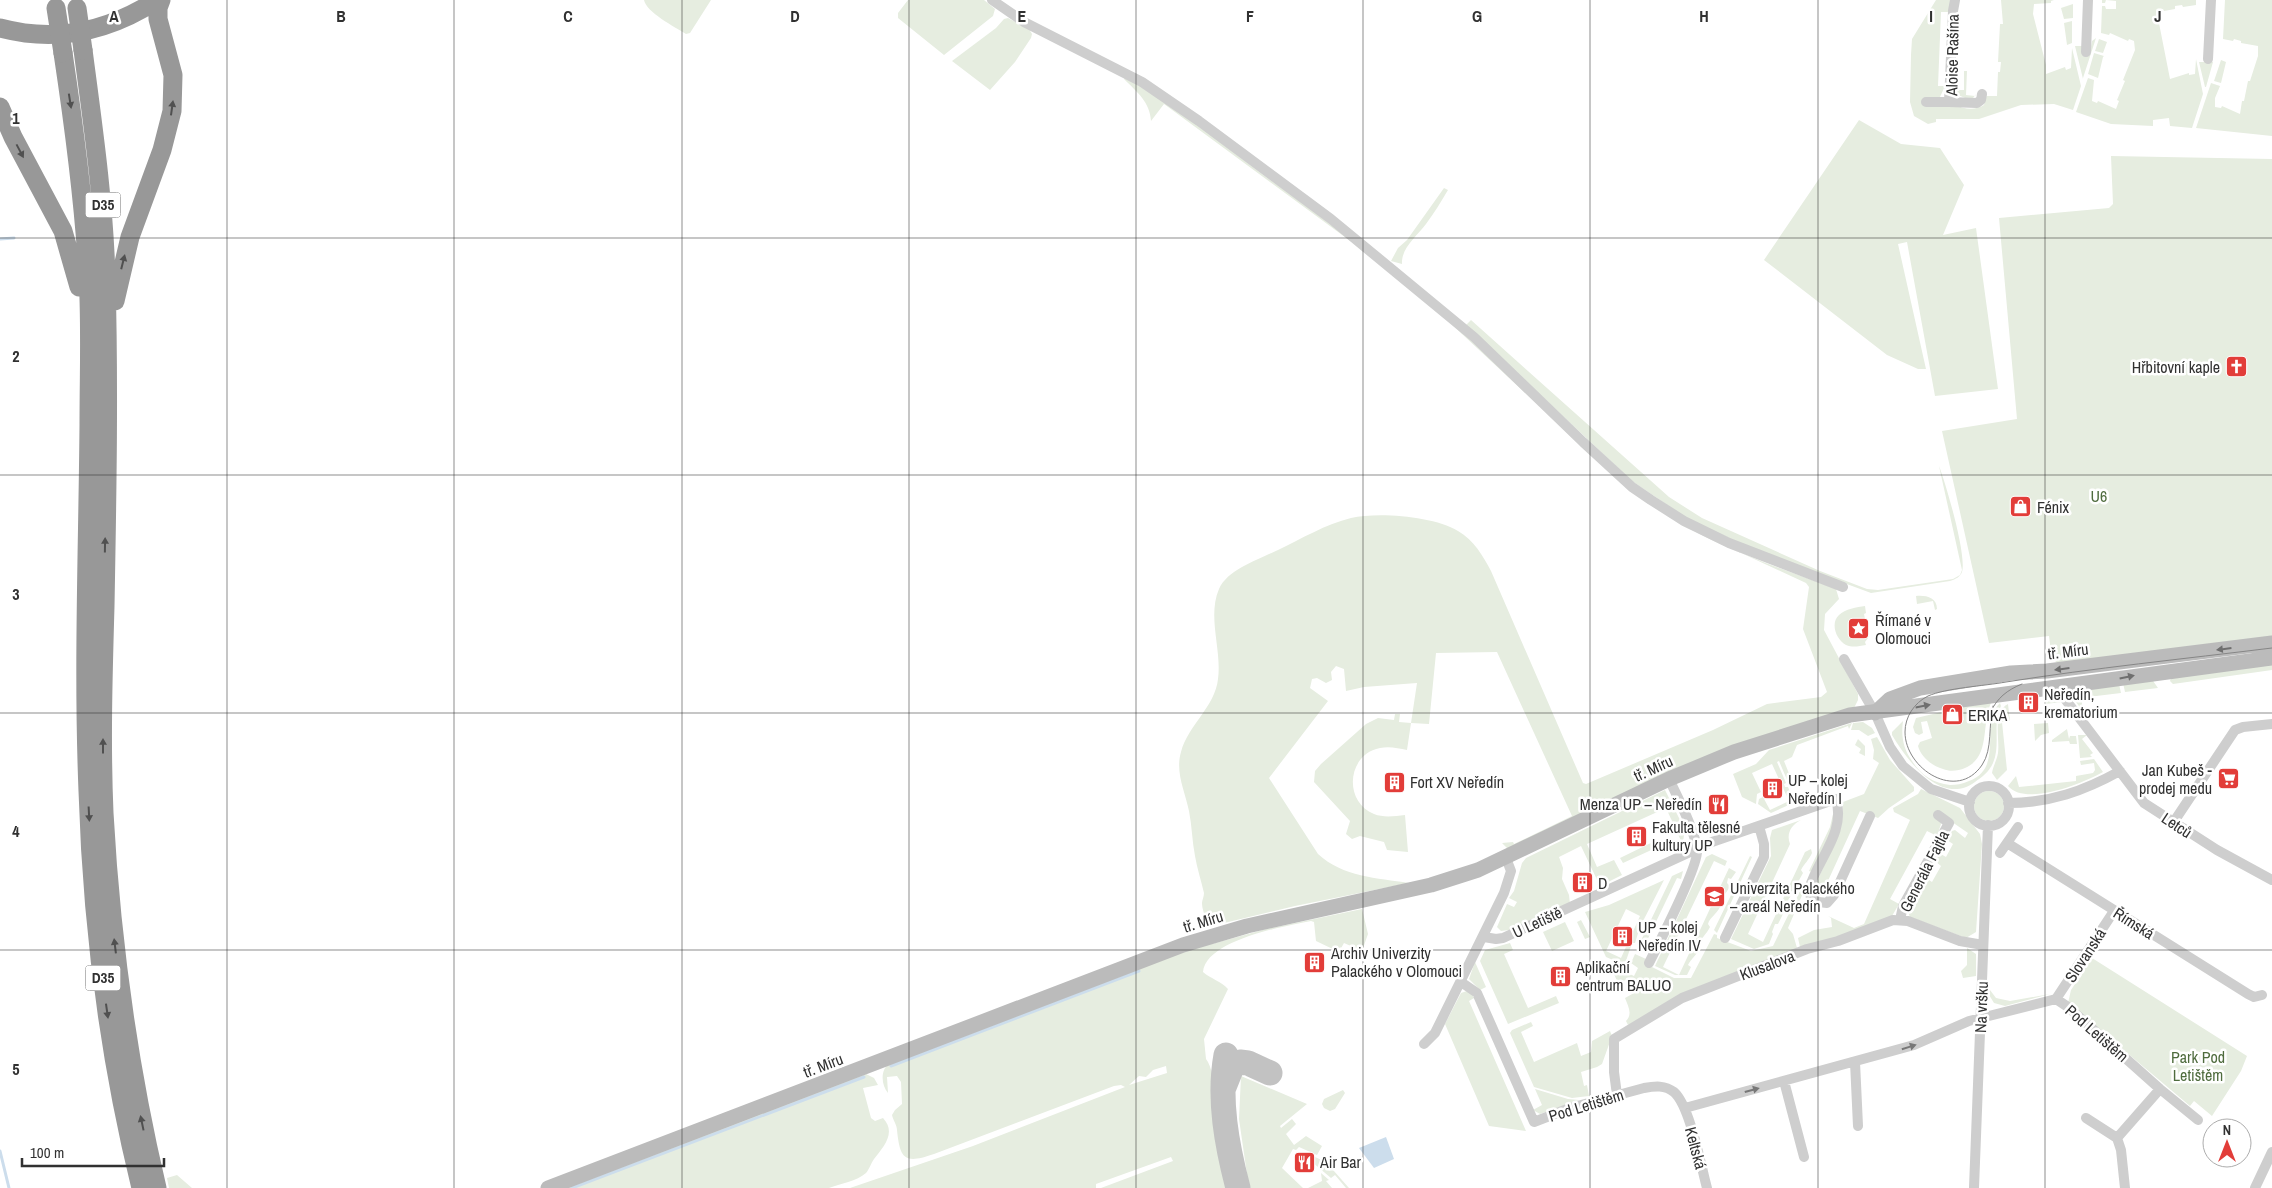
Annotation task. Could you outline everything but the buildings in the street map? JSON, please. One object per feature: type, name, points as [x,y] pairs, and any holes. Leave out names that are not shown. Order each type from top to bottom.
[{"type":"highway","points":[[0,28],[42,35],[88,31],[117,22],[156,0]]},
{"type":"highway","points":[[108,362],[114,304],[124,256],[142,200],[167,135],[172,111],[173,75],[158,19],[160,0]]},
{"type":"highway","name":"D35","points":[[55,4],[75,127],[88,275],[90,342],[87,766],[93,881],[104,992],[124,1114],[141,1188]]},
{"type":"highway","name":"D35","points":[[76,4],[102,201],[108,362],[103,707],[106,840],[112,921],[125,1026],[140,1112],[157,1188]]},
{"type":"highway","points":[[0,107],[13,137],[63,231],[74,264],[90,342]]},
{"type":"main road","name":"tř. Míru","points":[[1875,713],[1894,697],[1929,686],[2011,673],[2047,671],[2272,643]]},
{"type":"main road","name":"tř. Míru","points":[[548,1188],[1183,946],[1238,928],[1301,912],[1441,882],[1506,858],[1669,779],[1734,752],[1798,730],[1850,715],[1875,713],[1961,699],[2059,688],[2153,672],[2272,658]]},
{"type":"street","points":[[992,0],[1024,22],[1142,82],[1331,219],[1474,337],[1632,487],[1684,521],[1729,543],[1844,587]]},
{"type":"street","name":"Aloise Rašína","points":[[1955,0],[1949,102],[1977,103],[1981,100],[1982,94]]},
{"type":"street","points":[[2086,52],[2088,0]]},
{"type":"street","points":[[2208,59],[2211,0]]},
{"type":"street","points":[[1926,102],[1949,102]]},
{"type":"street","points":[[1844,659],[1875,713],[1896,756],[1914,777],[1935,791],[1970,802]]},
{"type":"street","name":"Letců","points":[[2065,698],[2144,803],[2217,850],[2272,880]]},
{"type":"street","points":[[2173,823],[2235,730],[2242,727],[2272,724]]},
{"type":"street","points":[[2008,803],[2040,801],[2068,796],[2091,787],[2120,771]]},
{"type":"street","points":[[1649,964],[1692,870],[1698,849],[1669,779]]},
{"type":"street","points":[[1990,786],[1999,789],[2004,794],[2008,803],[2007,814],[2003,819],[1998,823],[1988,825],[1974,819],[1969,809],[1970,802],[1977,790],[1990,786]]},
{"type":"street","name":"U Letiště","points":[[1484,937],[1503,938],[1698,849],[1836,799],[1839,812],[1838,825],[1809,889],[1811,898],[1827,903],[1834,896],[1870,816]]},
{"type":"street","name":"Generála Fajtla","points":[[1900,920],[1903,906],[1949,823],[1938,815]]},
{"type":"street","name":"Na vršku","points":[[1974,1188],[1988,825]]},
{"type":"street","points":[[1725,938],[1764,857],[1764,844],[1759,826]]},
{"type":"street","points":[[2000,853],[2018,827]]},
{"type":"street","name":"Římská","points":[[2007,843],[2248,994],[2254,997],[2262,995]]},
{"type":"street","points":[[1424,1044],[1436,1033],[1484,937],[1510,876],[1510,866],[1506,858]]},
{"type":"street","name":"Slovanská","points":[[2056,999],[2114,911]]},
{"type":"street","name":"Klusalova","points":[[1617,1095],[1614,1072],[1614,1042],[1616,1037],[1686,996],[1807,949],[1838,941],[1889,921],[1910,921],[1960,941],[1983,945]]},
{"type":"street","name":"Pod Letištěm","points":[[1461,982],[1477,994],[1534,1122],[1570,1108],[1652,1086],[1662,1087],[1673,1092],[1685,1108],[1914,1045],[1960,1024],[2056,999],[2068,1007],[2160,1089],[2198,1120]]},
{"type":"street","points":[[1855,1062],[1858,1126]]},
{"type":"street","points":[[1784,1081],[1804,1157]]},
{"type":"street","points":[[2117,1138],[2160,1089]]},
{"type":"street","name":"Keltská","points":[[1685,1108],[1707,1188]]},
{"type":"street","points":[[2086,1118],[2117,1138],[2121,1150],[2125,1188]]},
{"type":"street","points":[[2255,1188],[2272,1152]]},
{"type":"green space","points":[[644,0],[711,0],[690,33],[686,34],[655,14],[646,5]]},
{"type":"green space","points":[[908,0],[984,0],[995,9],[993,16],[944,55],[898,18],[898,13]]},
{"type":"green space","points":[[1936,0],[1951,0],[1949,12],[1941,12],[1938,86],[1945,86],[1940,97],[1967,109],[1973,109],[1984,105],[1987,94],[1987,96],[1997,96],[1998,72],[2000,72],[2001,62],[1998,62],[2000,24],[2003,24],[2001,0],[2054,0],[2051,3],[2034,4],[2033,14],[2046,65],[2046,74],[2065,67],[2066,70],[2071,68],[2072,48],[2081,86],[2073,110],[2054,104],[2021,105],[1979,119],[1936,119],[1936,122],[1928,124],[1914,116],[1910,102],[1912,39]]},
{"type":"green space","points":[[2106,0],[2196,0],[2196,5],[2175,6],[2175,9],[2158,10],[2157,13],[2170,79],[2189,73],[2189,75],[2195,74],[2196,59],[2203,94],[2192,128],[2170,126],[2169,118],[2153,120],[2153,126],[2111,124],[2076,112],[2088,78],[2094,80],[2092,101],[2097,103],[2098,101],[2116,109],[2119,101],[2117,100],[2125,81],[2123,80],[2135,50],[2134,41],[2129,39],[2128,41],[2110,33],[2109,35],[2101,33],[2102,6],[2105,6],[2106,9],[2116,9],[2116,1]]},
{"type":"green space","points":[[2225,0],[2272,0],[2272,136],[2196,128],[2211,83],[2220,86],[2215,98],[2215,107],[2221,108],[2222,106],[2240,114],[2248,81],[2250,81],[2258,56],[2258,46],[2241,43],[2241,41],[2234,39],[2233,41],[2223,39]]},
{"type":"green space","points":[[2073,4],[2073,18],[2064,19],[2061,8]]},
{"type":"green space","points":[[1008,18],[1029,29],[1032,34],[1031,38],[1015,62],[990,90],[952,61],[996,28],[1004,19]]},
{"type":"green space","points":[[2072,21],[2072,43],[2067,45],[2064,23]]},
{"type":"green space","points":[[2096,38],[2083,79],[2075,46],[2082,46],[2090,52],[2092,41]]},
{"type":"green space","points":[[2099,39],[2107,42],[2103,53],[2095,51]]},
{"type":"green space","points":[[2094,53],[2104,56],[2098,78],[2088,74]]},
{"type":"green space","points":[[2221,60],[2226,62],[2221,83],[2214,81]]},
{"type":"green space","points":[[2199,62],[2213,62],[2206,87],[2205,87]]},
{"type":"green space","points":[[1964,71],[1967,71],[1966,95],[1975,96],[1973,98],[1965,98],[1956,94],[1956,90],[1964,90]]},
{"type":"green space","points":[[1125,77],[1195,123],[1397,276],[1449,319],[1550,416],[1432,306],[1353,243],[1164,104],[1151,121],[1148,108],[1138,93],[1124,79]]},
{"type":"green space","points":[[1859,120],[1901,144],[1940,148],[1964,185],[1943,235],[1976,228],[1998,389],[1935,396],[1907,242],[1898,244],[1926,369],[1918,369],[1887,355],[1764,260]]},
{"type":"green space","name":"U6","points":[[2111,156],[2272,159],[2272,636],[2058,663],[2052,659],[2049,636],[1989,643],[1942,431],[2017,419],[1999,218],[2109,208],[2113,204]]},
{"type":"green space","points":[[1444,188],[1448,190],[1426,224],[1407,247],[1402,258],[1402,264],[1391,261],[1398,248],[1407,240]]},
{"type":"green space","points":[[1471,320],[1669,497],[1702,518],[1820,571],[1867,589],[1878,590],[1953,579],[1960,575],[1958,578],[1950,581],[1871,593],[1763,553],[1691,521],[1632,481],[1466,325]]},
{"type":"green space","points":[[1939,466],[1959,536],[1963,564],[1962,572],[1960,575],[1962,570]]},
{"type":"green space","points":[[1605,468],[1673,519],[1696,532],[1683,526],[1627,488]]},
{"type":"green space","points":[[1376,515],[1420,519],[1435,522],[1458,531],[1473,544],[1491,571],[1583,783],[1586,784],[1713,730],[1767,704],[1821,697],[1827,692],[1803,629],[1809,587],[1806,583],[1742,553],[1836,589],[1839,599],[1825,614],[1824,630],[1858,694],[1858,700],[1854,708],[1731,748],[1670,773],[1509,850],[1502,843],[1513,842],[1514,844],[1572,816],[1497,652],[1436,653],[1429,724],[1411,723],[1417,683],[1364,687],[1346,691],[1344,669],[1336,666],[1331,672],[1332,680],[1326,683],[1317,678],[1312,679],[1310,688],[1328,701],[1269,778],[1318,854],[1328,862],[1349,872],[1373,878],[1409,883],[1295,906],[1224,923],[1217,918],[1207,922],[1202,908],[1204,893],[1195,856],[1189,811],[1181,782],[1179,759],[1184,742],[1207,707],[1216,689],[1219,668],[1214,611],[1219,589],[1223,582],[1237,570],[1323,528],[1362,516]]},
{"type":"green space","points":[[1696,532],[1742,553],[1711,540]]},
{"type":"green space","points":[[1916,596],[1933,599],[1937,609],[1935,610],[1933,601],[1917,604]]},
{"type":"green space","points":[[1865,606],[1866,624],[1859,626],[1860,632],[1867,630],[1868,638],[1865,642],[1866,645],[1854,647],[1842,643],[1835,631],[1836,618],[1848,610]]},
{"type":"green space","points":[[2272,662],[2272,670],[2173,684],[2170,681],[2171,678]]},
{"type":"green space","points":[[2151,678],[2158,688],[2125,692],[2123,683]]},
{"type":"green space","points":[[2119,684],[2121,693],[2088,697],[2082,702],[2082,710],[2069,693]]},
{"type":"green space","points":[[2066,693],[2059,697],[2062,702],[2045,704],[2044,696]]},
{"type":"green space","points":[[1991,703],[1982,748],[1979,756],[1973,763],[1962,769],[1948,771],[1935,766],[1924,757],[1918,746],[1920,742],[1932,738],[1927,721],[1921,722],[1923,733],[1919,735],[1915,733],[1913,727],[1916,718],[1946,711],[1950,723],[1964,720],[1961,706]]},
{"type":"green space","points":[[2000,703],[1993,763],[1983,776],[1975,782],[1962,788],[1950,789],[1938,785],[1926,777],[1919,770],[1928,778],[1950,785],[1964,783],[1980,775],[1986,766],[1989,756],[1991,722],[1994,712]]},
{"type":"green space","points":[[2008,704],[2010,721],[2002,722],[2007,770],[1997,780],[1992,773],[1998,753],[1998,719],[2003,708]]},
{"type":"green space","points":[[1395,714],[1400,714],[1399,722],[1411,723],[1407,750],[1387,747],[1369,752],[1355,768],[1353,779],[1357,799],[1364,808],[1382,816],[1405,815],[1408,852],[1387,850],[1384,842],[1360,836],[1352,839],[1346,834],[1350,821],[1314,782],[1315,771],[1366,724],[1378,718],[1394,720]]},
{"type":"green space","points":[[1903,721],[1902,732],[1909,756],[1919,770],[1892,735],[1892,732]]},
{"type":"green space","points":[[1863,722],[1872,728],[1875,733],[1868,736],[1859,730],[1851,730],[1853,723]]},
{"type":"green space","points":[[1852,723],[1849,729],[1848,726],[1797,745],[1792,757],[1784,761],[1792,781],[1788,782],[1779,761],[1777,762],[1786,783],[1784,784],[1785,787],[1788,787],[1793,799],[1791,804],[1771,813],[1758,804],[1759,799],[1763,797],[1770,810],[1789,801],[1772,764],[1752,773],[1761,792],[1757,794],[1756,804],[1742,797],[1733,774],[1756,764],[1769,750]]},
{"type":"green space","points":[[2048,723],[2049,733],[2041,735],[2035,741],[2034,724]]},
{"type":"green space","points":[[2067,729],[2069,739],[2070,736],[2076,736],[2077,744],[2070,744],[2069,741],[2052,742],[2052,740]]},
{"type":"green space","points":[[2078,735],[2087,735],[2082,739],[2093,753],[2090,755],[2092,757],[2080,758]]},
{"type":"green space","points":[[1877,737],[1890,760],[1914,787],[1914,791],[1878,818],[1860,811],[1827,883],[1833,886],[1829,894],[1821,896],[1814,889],[1841,825],[1843,802],[1864,794],[1879,763],[1873,759],[1874,750],[1871,739]]},
{"type":"green space","points":[[1858,739],[1865,746],[1865,756],[1859,753],[1861,749],[1855,745]]},
{"type":"green space","points":[[2094,759],[2103,772],[2069,787],[2041,794],[2028,794],[2016,792],[2008,786],[2016,776],[2019,787],[2076,781],[2076,776],[2093,773],[2095,770],[2094,763],[2081,765],[2080,761]]},
{"type":"green space","points":[[1921,789],[1960,808],[1980,834],[1982,844],[1976,932],[1966,938],[1910,917],[1908,912],[1926,878],[1932,882],[1941,866],[1935,861],[1939,853],[1946,857],[1953,844],[1947,840],[1952,831],[1955,830],[1965,838],[1968,833],[1939,813],[1941,824],[1937,836],[1927,831],[1890,899],[1899,904],[1892,916],[1837,937],[1800,947],[1798,938],[1814,930],[1832,927],[1831,918],[1828,916],[1854,928],[1864,924],[1910,820],[1894,812],[1893,808],[1918,794]]},
{"type":"green space","points":[[1665,790],[1684,828],[1682,829],[1684,835],[1682,843],[1666,808],[1587,844],[1597,867],[1614,860],[1622,875],[1600,886],[1581,846],[1559,857],[1563,868],[1562,879],[1569,895],[1570,904],[1511,931],[1501,931],[1497,927],[1507,904],[1514,907],[1517,902],[1509,898],[1514,891],[1522,863],[1526,858]]},
{"type":"green space","points":[[1989,791],[2000,795],[2004,806],[2000,817],[1989,821],[1978,817],[1974,806],[1978,795]]},
{"type":"green space","points":[[1834,810],[1834,827],[1812,872],[1809,871],[1830,827]]},
{"type":"green space","points":[[1801,820],[1794,824],[1790,830],[1790,844],[1748,934],[1763,942],[1805,852],[1811,849],[1812,853],[1801,870],[1803,873],[1797,884],[1795,884],[1787,905],[1784,904],[1781,911],[1783,914],[1778,924],[1775,924],[1769,944],[1754,949],[1731,939],[1771,856],[1770,838],[1772,830]]},
{"type":"green space","points":[[1657,840],[1660,846],[1623,863],[1620,858]]},
{"type":"green space","points":[[1712,854],[1727,861],[1725,866],[1714,861],[1663,967],[1679,975],[1655,966],[1706,857]]},
{"type":"green space","points":[[1750,856],[1752,857],[1717,933],[1714,930]]},
{"type":"green space","points":[[1729,868],[1736,872],[1731,879],[1728,878],[1727,883],[1730,886],[1717,904],[1720,907],[1708,924],[1710,927],[1698,945],[1700,947],[1699,950],[1688,965],[1691,967],[1687,975],[1679,975]]},
{"type":"green space","points":[[1683,871],[1681,879],[1677,878],[1641,953],[1636,951],[1672,876]]},
{"type":"green space","points":[[1664,880],[1640,927],[1635,943],[1632,943],[1626,961],[1620,963],[1606,957],[1585,912],[1609,905]],"holes":[[[1626,909],[1640,916],[1621,958],[1606,951]]]},
{"type":"green space","points":[[1803,885],[1806,886],[1788,928],[1793,934],[1797,948],[1628,1025],[1626,1021],[1629,1016],[1629,1010],[1625,998],[1634,993],[1628,979],[1618,983],[1613,972],[1621,970],[1634,976],[1638,968],[1631,963],[1635,954],[1646,959],[1644,963],[1674,978],[1691,978],[1714,934],[1717,935],[1717,938],[1751,951],[1773,946]]},
{"type":"green space","points":[[1362,909],[1368,934],[1362,951],[1344,943],[1339,952],[1316,941],[1314,922],[1311,921],[1248,936],[1217,951],[1207,961],[1203,972],[1228,989],[1204,1039],[1206,1059],[1213,1077],[1224,1155],[1232,1186],[1225,1188],[1101,1188],[1173,1161],[1171,1157],[1096,1184],[1096,1188],[850,1188],[973,1146],[1125,1087],[1121,1085],[1114,1086],[934,1154],[910,1159],[902,1153],[897,1128],[892,1115],[902,1104],[901,1082],[897,1076],[887,1077],[888,1093],[883,1082],[884,1069],[890,1063],[1211,941],[1212,944],[1266,929]],"holes":[[[1166,1066],[1167,1073],[1129,1085],[1139,1076],[1146,1077],[1153,1070]]]},
{"type":"green space","points":[[1581,920],[1590,937],[1585,939],[1577,922]]},
{"type":"green space","points":[[1565,922],[1574,941],[1552,951],[1543,932]]},
{"type":"green space","points":[[1510,943],[1513,950],[1504,954],[1528,1008],[1556,996],[1559,1003],[1508,1024],[1480,961],[1485,950]]},
{"type":"green space","points":[[1967,948],[1976,954],[1976,976],[1963,978],[1961,971],[1967,965]]},
{"type":"green space","name":"Park Pod Letištěm","points":[[2092,958],[2247,1056],[2241,1071],[2212,1116],[2194,1101],[2190,1106],[2068,1003],[2071,990]]},
{"type":"green space","points":[[1475,962],[1486,987],[1480,990],[1469,979]]},
{"type":"green space","points":[[1986,990],[1990,990],[1996,998],[2010,1001],[2050,994],[2005,1006],[1994,1003]]},
{"type":"green space","points":[[1467,991],[1474,998],[1469,1001],[1526,1131],[1489,1126],[1445,1024],[1461,993]]},
{"type":"green space","points":[[1531,1022],[1533,1026],[1521,1032],[1534,1062],[1577,1043],[1581,1056],[1591,1052],[1592,1041],[1610,1031],[1612,1036],[1602,1064],[1581,1072],[1584,1086],[1587,1085],[1589,1096],[1572,1098],[1534,1087],[1510,1033],[1512,1030]]},
{"type":"green space","points":[[866,1074],[874,1078],[878,1085],[863,1088],[871,1118],[875,1121],[883,1118],[889,1129],[889,1134],[867,1172],[853,1180],[829,1188],[563,1188]]},
{"type":"green space","points":[[1241,1076],[1307,1104],[1280,1126],[1281,1128],[1292,1119],[1296,1124],[1286,1134],[1294,1145],[1306,1136],[1322,1146],[1317,1155],[1299,1147],[1296,1150],[1293,1149],[1282,1168],[1303,1188],[1249,1188],[1239,1119]]},
{"type":"green space","points":[[1535,1089],[1568,1099],[1579,1100],[1540,1114],[1533,1110],[1542,1105]]},
{"type":"green space","points":[[1343,1090],[1345,1093],[1335,1109],[1330,1111],[1324,1108],[1322,1104],[1324,1099]]},
{"type":"green space","points":[[1315,1157],[1326,1162],[1349,1188],[1346,1188],[1335,1175],[1331,1178],[1312,1162]]},
{"type":"green space","points":[[1321,1173],[1329,1180],[1326,1181],[1332,1188],[1308,1188],[1322,1181]]},
{"type":"green space","points":[[177,1175],[192,1188],[169,1188],[167,1178]]},
{"type":"water","points":[[1386,1137],[1394,1159],[1374,1168],[1359,1148]]},
{"type":"waterway","points":[[0,239],[14,238]]},
{"type":"waterway","points":[[891,1066],[1139,971]]},
{"type":"waterway","points":[[572,1188],[864,1077]]},
{"type":"waterway","points":[[0,1151],[9,1188]]},
{"type":"taxiway","points":[[1226,1055],[1223,1105],[1230,1156],[1238,1188]]},
{"type":"taxiway","points":[[1224,1087],[1232,1067],[1240,1062],[1248,1063],[1270,1073]]},
{"type":"tram line","points":[[1993,706],[1988,752],[1982,765],[1972,776],[1959,781],[1947,781],[1934,776],[1923,768],[1907,746],[1905,726],[1911,711],[1923,699],[1936,693],[2072,672],[2272,648]]},
{"type":"tram line","points":[[1990,713],[2003,695],[2022,684]]},
{"type":"place","name":"Hřbitovní kaple","points":[[2236,367]]},
{"type":"place","name":"Fénix","points":[[2021,507]]},
{"type":"place","name":"Římané v Olomouci","points":[[1859,629]]},
{"type":"place","name":"Neředín, krematorium","points":[[2028,703]]},
{"type":"place","name":"ERIKA","points":[[1952,715]]},
{"type":"place","name":"Jan Kubeš - prodej medu","points":[[2228,779]]},
{"type":"place","name":"Fort XV Neředín","points":[[1394,782]]},
{"type":"place","name":"UP – kolej Neředín I","points":[[1772,789]]},
{"type":"place","name":"Menza UP – Neředín","points":[[1718,804]]},
{"type":"place","name":"Fakulta tělesné kultury UP","points":[[1636,836]]},
{"type":"place","name":"D","points":[[1582,883]]},
{"type":"place","name":"Univerzita Palackého – areál Neředín","points":[[1714,897]]},
{"type":"place","name":"UP – kolej Neředín IV","points":[[1622,936]]},
{"type":"place","name":"Archiv Univerzity Palackého v Olomouci","points":[[1315,962]]},
{"type":"place","name":"Aplikační centrum BALUO","points":[[1560,976]]},
{"type":"place","name":"Air Bar","points":[[1304,1162]]}]
